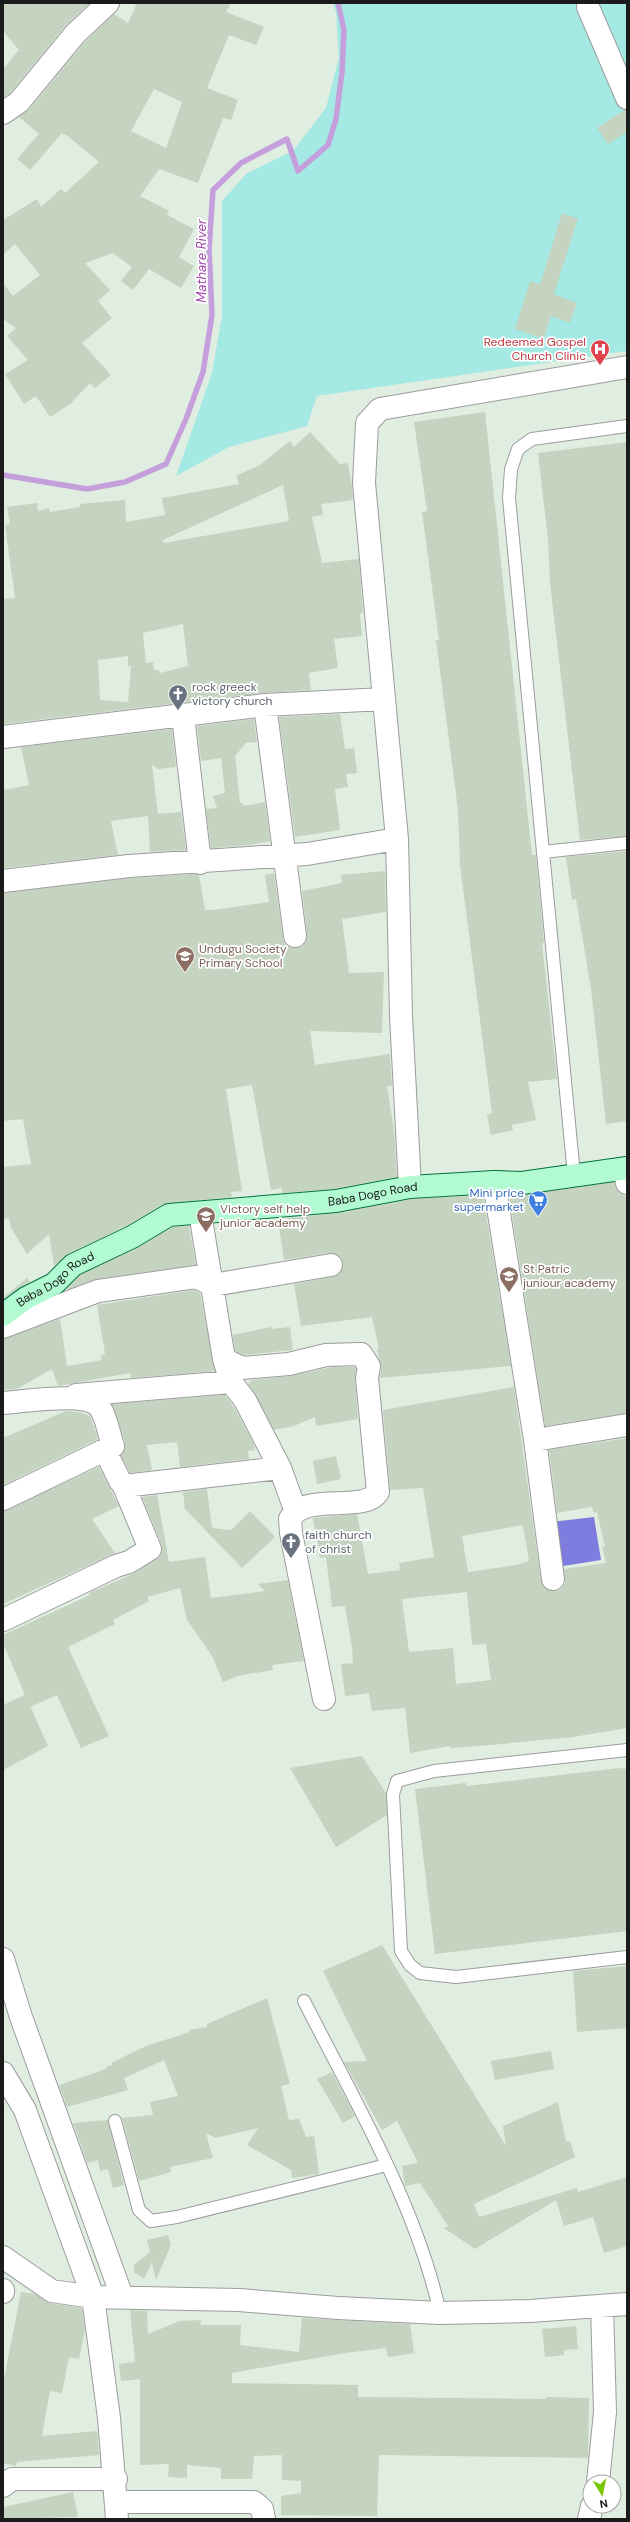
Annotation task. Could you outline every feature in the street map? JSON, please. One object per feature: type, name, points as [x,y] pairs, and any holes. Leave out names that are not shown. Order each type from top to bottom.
[{"type":"street","points":[[3,113],[19,102],[76,34],[108,3]]},
{"type":"street","points":[[588,7],[627,98]]},
{"type":"street","points":[[410,1187],[400,1008],[397,839],[364,483],[367,423],[380,410],[627,367]]},
{"type":"street","points":[[3,737],[265,705],[384,699]]},
{"type":"street","points":[[265,705],[286,856],[295,936]]},
{"type":"street","points":[[183,716],[200,863]]},
{"type":"street","points":[[3,881],[129,866],[200,863],[286,856],[397,839]]},
{"type":"street","name":"Baba Dogo Road","points":[[3,1315],[26,1298],[54,1284],[73,1265],[132,1237],[169,1215],[336,1201],[410,1187],[494,1182],[522,1183],[574,1174],[626,1173]]},
{"type":"street","points":[[494,1182],[535,1440],[553,1579]]},
{"type":"street","points":[[200,1213],[214,1285],[224,1359],[231,1382],[245,1400],[280,1468],[296,1512]]},
{"type":"street","points":[[3,1327],[98,1291],[196,1277],[214,1285],[331,1265]]},
{"type":"street","points":[[224,1359],[242,1368],[289,1364],[326,1355],[361,1354],[369,1366],[367,1378],[378,1492],[369,1499],[322,1504],[296,1512],[290,1519],[291,1533],[324,1699]]},
{"type":"street","points":[[3,1403],[231,1382]]},
{"type":"street","points":[[48,1398],[81,1399],[95,1403],[100,1408],[112,1446]]},
{"type":"street","points":[[535,1440],[627,1425]]},
{"type":"street","points":[[3,1620],[116,1566],[129,1562],[150,1549],[124,1486],[106,1452],[112,1446]]},
{"type":"street","points":[[3,1499],[112,1446]]},
{"type":"street","points":[[124,1486],[280,1468]]},
{"type":"street","points":[[3,1959],[21,2017],[120,2291]]},
{"type":"street","points":[[3,2073],[25,2110],[93,2297],[116,2479],[117,2510],[254,2502],[262,2509],[264,2519]]},
{"type":"street","points":[[3,2257],[52,2291],[93,2297],[239,2300],[338,2308],[440,2312],[530,2311],[627,2304]]},
{"type":"street","points":[[599,2474],[605,2412],[602,2306]]},
{"type":"street","points":[[3,2486],[12,2479],[116,2479]]},
{"type":"lane","points":[[574,1174],[509,498],[511,469],[518,449],[532,439],[627,426]]},
{"type":"lane","points":[[543,852],[627,842]]},
{"type":"lane","points":[[627,1750],[427,1773],[397,1781],[393,1794],[401,1951],[410,1965],[420,1973],[456,1977],[627,1958]]},
{"type":"lane","points":[[304,2001],[387,2165],[432,2277],[440,2312]]},
{"type":"lane","points":[[115,2120],[139,2210],[151,2221],[177,2217],[387,2165]]},
{"type":"shaded area","points":[[333,3],[627,3],[627,351],[317,396],[307,426],[229,447],[176,476],[212,373],[222,316],[222,201],[247,173],[293,151],[326,108],[339,57],[336,12]]},
{"type":"shaded area","points":[[594,1517],[601,1560],[557,1567],[551,1522]]},
{"type":"building","points":[[3,3],[90,3],[65,26],[10,93],[3,98],[3,69],[19,50],[3,31]]},
{"type":"building","points":[[137,3],[231,3],[226,12],[264,27],[256,45],[229,35],[207,88],[238,100],[231,120],[223,118],[198,183],[159,169],[140,196],[169,211],[167,215],[194,229],[179,257],[194,266],[181,288],[149,269],[133,290],[121,281],[132,267],[113,253],[85,263],[110,290],[98,301],[112,318],[82,343],[111,375],[95,388],[90,383],[70,404],[50,417],[36,396],[24,404],[5,374],[28,360],[7,336],[16,328],[3,319],[3,283],[13,296],[40,275],[15,244],[3,255],[3,220],[37,199],[41,207],[61,189],[65,193],[99,162],[62,133],[30,170],[17,159],[39,134],[19,117],[29,110],[84,43],[114,14],[128,23]],"holes":[[[154,89],[182,102],[166,148],[131,131]]]},
{"type":"building","points":[[624,110],[627,110],[627,132],[608,144],[597,128]]},
{"type":"building","points":[[562,213],[578,219],[554,294],[577,303],[570,323],[551,316],[544,339],[515,329],[530,281],[540,284]]},
{"type":"building","points":[[485,412],[532,855],[536,855],[544,943],[542,943],[557,1079],[528,1082],[536,1120],[512,1125],[513,1130],[491,1135],[487,1115],[492,1113],[460,865],[458,810],[436,640],[439,640],[422,512],[427,511],[414,422]]},
{"type":"building","points":[[310,432],[340,464],[348,463],[353,500],[321,504],[323,515],[312,517],[322,563],[359,559],[363,613],[360,613],[362,636],[334,639],[338,668],[309,673],[311,690],[263,693],[3,724],[3,599],[15,598],[5,525],[10,524],[7,507],[37,503],[38,511],[49,508],[50,512],[80,507],[80,504],[125,500],[126,522],[165,515],[162,498],[239,484],[236,476],[260,465],[290,441],[294,447]],"holes":[[[283,485],[289,521],[164,543],[163,540]],[[183,624],[188,666],[160,673],[159,670],[154,670],[153,662],[146,663],[143,633]],[[128,656],[128,666],[131,666],[128,702],[100,700],[98,660]]]},
{"type":"building","points":[[627,442],[627,836],[580,840],[550,583],[548,539],[538,453]]},
{"type":"building","points":[[340,714],[345,749],[354,748],[357,773],[346,774],[348,787],[335,789],[340,830],[295,837],[279,717]]},
{"type":"building","points":[[254,719],[257,742],[246,743],[235,756],[240,803],[243,803],[243,806],[265,802],[270,841],[250,845],[211,848],[206,809],[217,808],[213,796],[225,793],[221,758],[201,761],[197,726]]},
{"type":"building","points":[[172,729],[176,767],[158,769],[152,765],[158,814],[181,812],[186,850],[150,852],[148,816],[111,821],[118,855],[4,868],[3,790],[29,785],[21,747]]},
{"type":"building","points":[[627,851],[627,1121],[606,1124],[591,989],[576,899],[572,900],[566,857]]},
{"type":"building","points":[[385,871],[386,912],[342,919],[349,973],[384,972],[382,1033],[310,1031],[315,1065],[390,1054],[392,1086],[387,1086],[394,1130],[397,1177],[334,1189],[282,1193],[282,1188],[271,1190],[252,1085],[226,1089],[242,1191],[231,1192],[232,1197],[163,1204],[126,1226],[68,1254],[54,1266],[49,1234],[27,1254],[11,1228],[9,1218],[3,1219],[3,1167],[31,1164],[23,1119],[3,1121],[3,893],[130,878],[194,874],[199,875],[205,910],[213,910],[269,902],[265,875],[274,873],[283,938],[285,944],[296,948],[303,946],[307,935],[302,891],[342,883],[341,875]]},
{"type":"building","points":[[614,1182],[618,1191],[627,1198],[627,1413],[545,1426],[509,1195],[524,1195]]},
{"type":"building","points":[[483,1195],[511,1366],[380,1378],[381,1367],[377,1349],[379,1349],[372,1317],[301,1326],[294,1284],[333,1277],[339,1274],[343,1263],[340,1257],[329,1253],[284,1260],[279,1226],[288,1225],[287,1218],[338,1213],[412,1199]]},
{"type":"building","points":[[189,1226],[196,1265],[96,1279],[66,1290],[80,1275],[137,1248],[173,1227]]},
{"type":"building","points":[[27,1278],[30,1282],[4,1299],[3,1298]]},
{"type":"building","points":[[194,1290],[200,1293],[215,1371],[131,1378],[130,1373],[58,1386],[52,1369],[17,1389],[3,1390],[3,1339],[60,1319],[67,1366],[102,1360],[101,1355],[105,1354],[97,1305]]},
{"type":"building","points":[[271,1327],[272,1329],[290,1327],[293,1350],[244,1355],[235,1351],[233,1335]]},
{"type":"building","points":[[332,1367],[354,1367],[356,1369],[355,1379],[358,1419],[316,1426],[315,1417],[294,1426],[274,1430],[248,1384],[252,1380],[290,1376]]},
{"type":"building","points":[[514,1387],[541,1581],[548,1590],[554,1591],[561,1589],[565,1583],[564,1569],[606,1563],[602,1547],[605,1547],[597,1512],[594,1513],[592,1507],[557,1513],[549,1450],[627,1438],[627,1728],[573,1737],[450,1748],[450,1746],[410,1753],[405,1708],[372,1711],[369,1693],[345,1696],[341,1664],[353,1663],[352,1647],[345,1606],[332,1607],[326,1557],[320,1558],[313,1518],[357,1514],[368,1574],[400,1570],[399,1563],[434,1557],[423,1488],[390,1490],[383,1410]],"holes":[[[523,1525],[529,1561],[516,1565],[468,1572],[462,1536]],[[467,1592],[472,1645],[486,1644],[491,1680],[456,1684],[453,1648],[409,1652],[402,1599]]]},
{"type":"building","points":[[225,1395],[234,1407],[254,1444],[255,1450],[248,1451],[249,1459],[180,1467],[177,1442],[147,1445],[152,1470],[130,1473],[121,1455],[125,1449],[125,1442],[112,1404]]},
{"type":"building","points":[[66,1411],[80,1412],[90,1416],[98,1439],[3,1485],[3,1438]]},
{"type":"building","points":[[336,1456],[341,1479],[317,1484],[313,1461]]},
{"type":"building","points":[[99,1467],[119,1506],[92,1519],[115,1553],[3,1604],[3,1511]]},
{"type":"building","points":[[207,1489],[212,1528],[231,1530],[250,1511],[275,1537],[242,1568],[185,1509],[183,1492]]},
{"type":"building","points":[[157,1495],[169,1562],[205,1557],[211,1598],[265,1591],[258,1584],[288,1580],[304,1661],[272,1665],[273,1670],[237,1676],[223,1682],[212,1656],[187,1620],[180,1588],[147,1597],[149,1601],[113,1620],[115,1624],[68,1647],[109,1736],[81,1748],[57,1695],[30,1707],[3,1643],[3,1635],[90,1595],[89,1593],[135,1573],[157,1559],[161,1555],[162,1545],[142,1497]]},
{"type":"building","points":[[25,1695],[48,1746],[3,1770],[3,1705]]},
{"type":"building","points":[[362,1756],[386,1793],[387,1815],[336,1847],[290,1768]]},
{"type":"building","points":[[619,1768],[627,1769],[627,1931],[435,1954],[415,1789],[466,1783],[467,1786]]},
{"type":"building","points":[[382,1945],[506,2146],[503,2126],[558,2102],[566,2141],[570,2141],[575,2157],[474,2204],[479,2217],[577,2188],[578,2192],[627,2177],[627,2246],[604,2253],[593,2217],[564,2226],[556,2200],[475,2249],[444,2228],[448,2226],[420,2183],[405,2186],[402,2166],[418,2163],[397,2121],[382,2130],[344,2062],[367,2061],[323,1971]]},
{"type":"building","points":[[627,1966],[627,2028],[577,2032],[573,1971]]},
{"type":"building","points":[[267,1998],[290,2084],[281,2086],[289,2120],[299,2119],[306,2137],[314,2136],[319,2174],[292,2178],[291,2170],[247,2145],[258,2128],[215,2138],[206,2133],[213,2158],[170,2167],[171,2172],[139,2181],[122,2118],[153,2115],[150,2102],[178,2096],[164,2060],[124,2078],[128,2090],[67,2107],[59,2085],[106,2069],[106,2067],[112,2065],[111,2063],[146,2046],[190,2032],[189,2030],[207,2027],[207,2024]]},
{"type":"building","points":[[551,2051],[554,2069],[495,2080],[491,2061]]},
{"type":"building","points":[[332,2072],[355,2116],[343,2123],[317,2079]]},
{"type":"building","points":[[108,2120],[124,2185],[113,2188],[108,2169],[100,2171],[98,2160],[87,2163],[73,2123]]},
{"type":"building","points":[[168,2235],[171,2245],[156,2280],[152,2262],[144,2279],[134,2272],[134,2265],[150,2252],[147,2240]]},
{"type":"building","points":[[21,2292],[35,2294],[50,2303],[82,2308],[85,2330],[79,2359],[69,2357],[62,2393],[50,2391],[42,2436],[97,2431],[99,2455],[17,2462],[16,2466],[3,2463],[3,2384]]},
{"type":"building","points":[[130,2310],[147,2311],[148,2334],[180,2321],[201,2320],[200,2325],[241,2325],[240,2345],[299,2352],[302,2318],[410,2324],[414,2353],[388,2357],[386,2348],[345,2353],[232,2373],[232,2383],[358,2385],[358,2397],[589,2398],[588,2458],[379,2455],[377,2516],[281,2515],[281,2496],[301,2493],[301,2481],[282,2480],[282,2455],[254,2456],[252,2479],[221,2479],[221,2468],[187,2465],[187,2478],[168,2477],[169,2464],[140,2465],[140,2379],[121,2381],[119,2364],[135,2362]]},
{"type":"building","points":[[576,2326],[578,2349],[564,2350],[564,2355],[545,2357],[542,2329]]},
{"type":"building","points":[[73,2492],[78,2517],[3,2519],[3,2507]]},
{"type":"waterway","name":"Mathare River","points":[[3,475],[87,489],[125,482],[166,464],[186,419],[203,372],[212,315],[209,249],[213,190],[241,163],[287,139],[298,171],[328,145],[336,119],[342,72],[344,30],[338,3]]},
{"type":"place","name":"Redeemed Gospel Church Clinic","points":[[600,366]]},
{"type":"place","name":"rock greeck victory church","points":[[178,711]]},
{"type":"place","name":"Undugu Society Primary School","points":[[185,973]]},
{"type":"place","name":"Mini price supermarket","points":[[538,1217]]},
{"type":"place","name":"Victory self help junior academy","points":[[206,1233]]},
{"type":"place","name":"St Patric juniour academy","points":[[509,1293]]},
{"type":"place","name":"faith church of christ","points":[[291,1559]]}]
